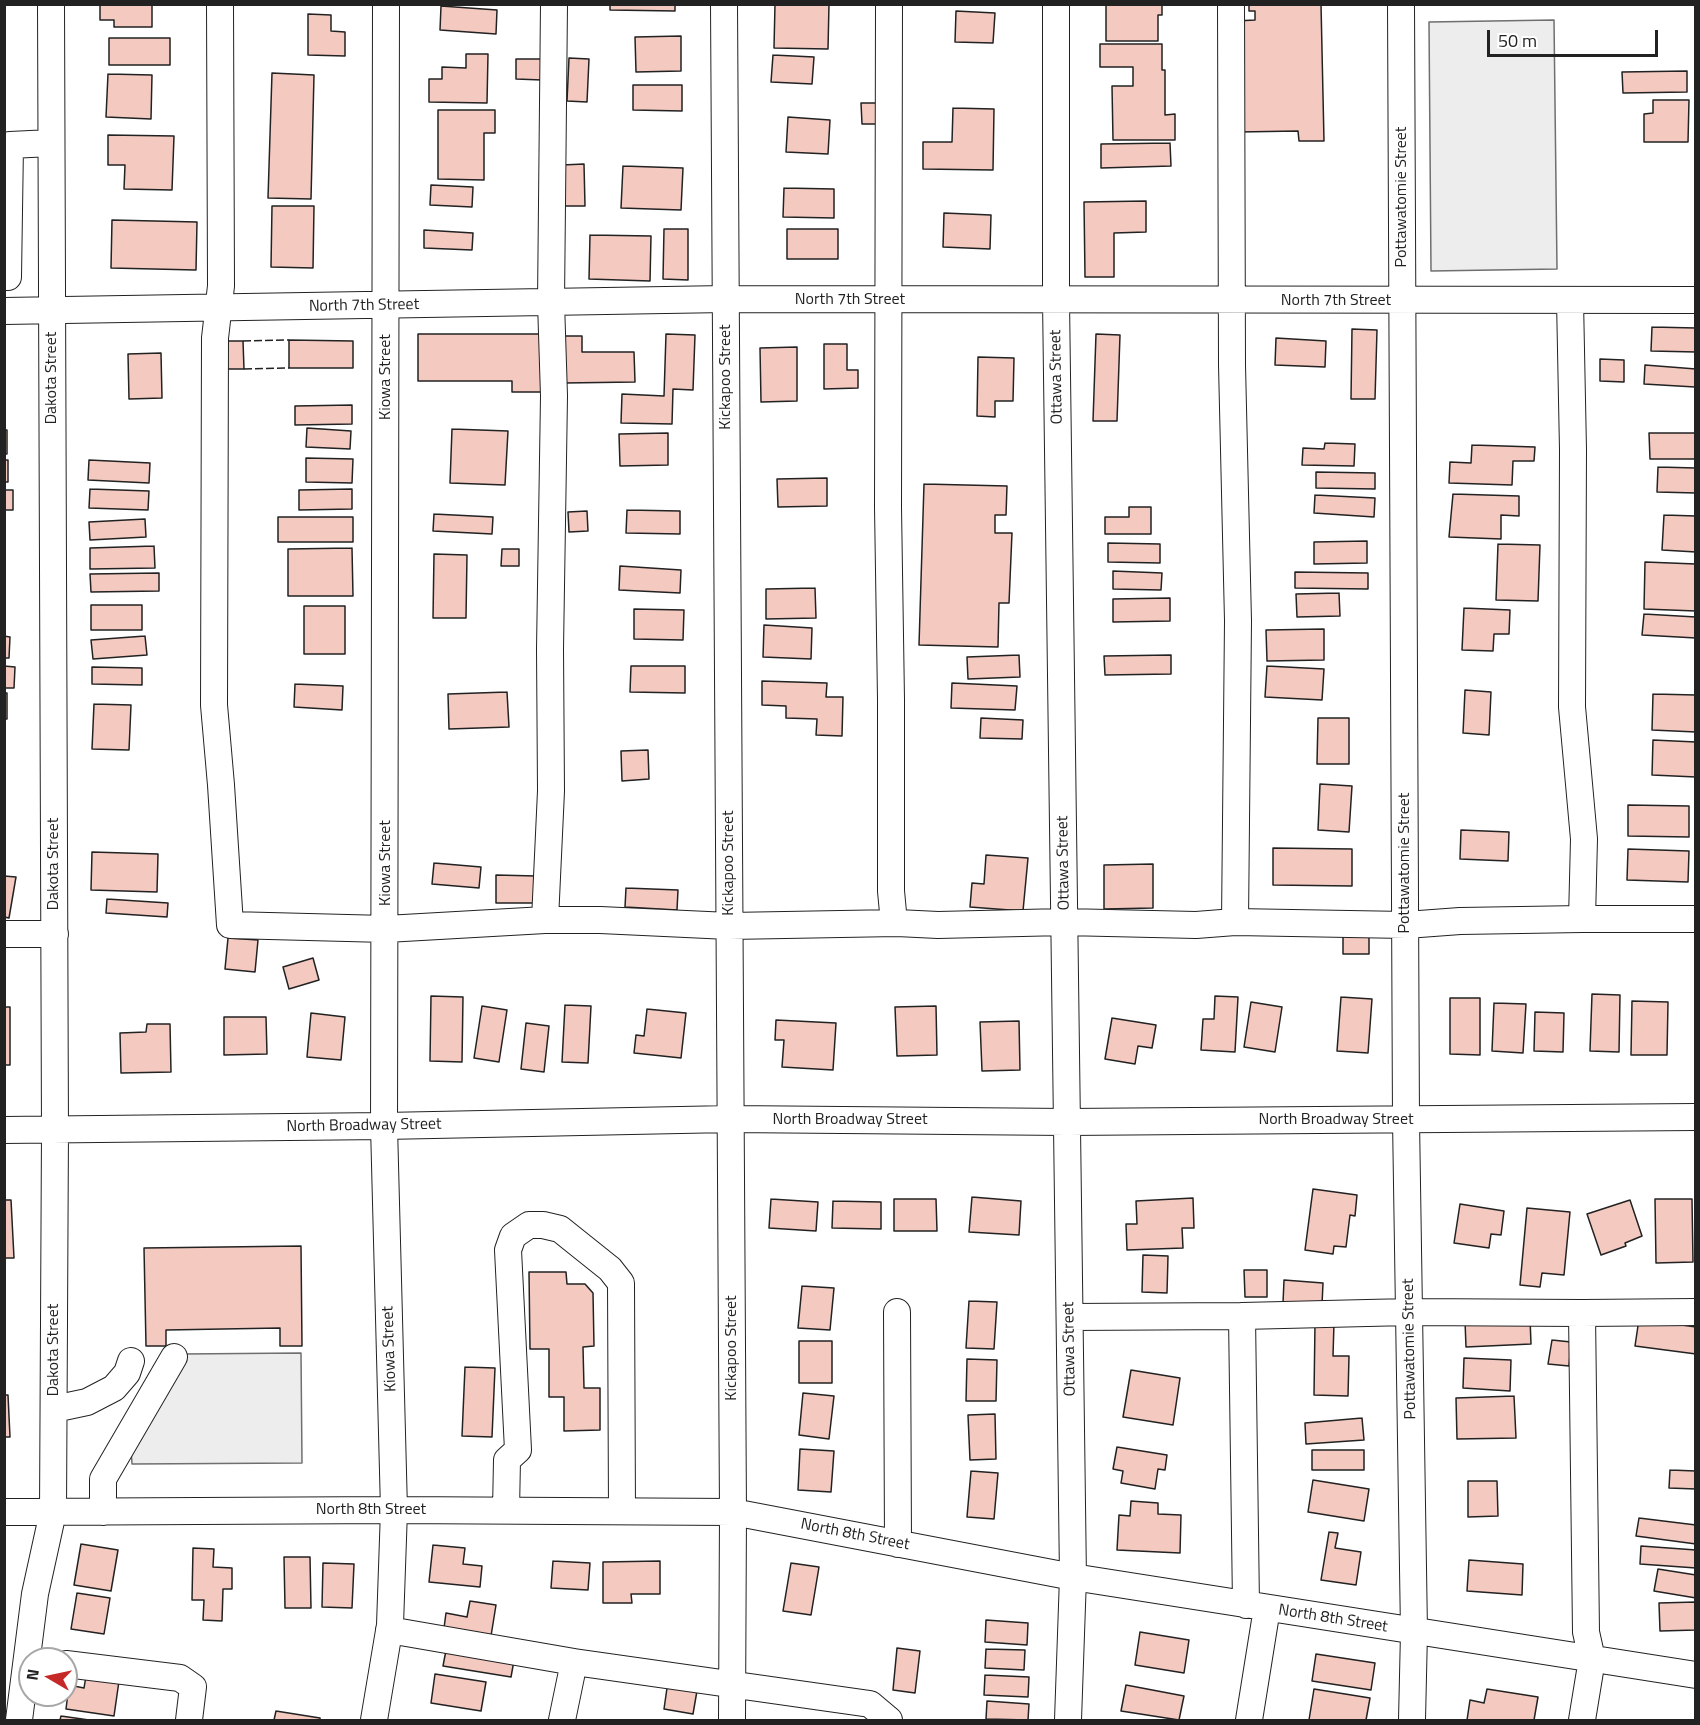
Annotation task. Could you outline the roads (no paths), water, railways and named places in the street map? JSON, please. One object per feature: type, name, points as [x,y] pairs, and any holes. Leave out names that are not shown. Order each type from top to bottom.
[{"type":"street","name":"Dakota Street","points":[[29,1647],[35,1594],[53,1512],[55,1130],[51,4]]},
{"type":"street","points":[[220,4],[222,194],[221,286],[215,338],[214,705],[230,925],[386,929],[545,920],[729,926],[894,923],[938,926],[1064,922],[1196,925],[1235,922],[1406,925],[1460,921],[1695,919]]},
{"type":"street","name":"Kiowa Street","points":[[374,1720],[389,1630],[394,1510],[384,1126],[386,4]]},
{"type":"street","points":[[545,920],[551,791],[550,650],[554,396],[551,302],[554,4]]},
{"type":"street","name":"Kickapoo Street","points":[[724,4],[733,1512],[732,1720]]},
{"type":"street","points":[[889,4],[891,891],[894,923]]},
{"type":"street","name":"Ottawa Street","points":[[1056,4],[1056,300],[1073,1577],[1068,1720]]},
{"type":"street","points":[[1231,4],[1232,301],[1238,621],[1235,922]]},
{"type":"street","name":"Pottawatomie Street","points":[[1401,4],[1406,1120],[1414,1632],[1412,1720]]},
{"type":"street","points":[[4,277],[8,277],[10,145],[51,143]]},
{"type":"street","name":"North 7th Street","points":[[4,311],[726,299],[1695,300]]},
{"type":"street","points":[[1570,300],[1573,450],[1572,707],[1584,839],[1582,920]]},
{"type":"street","points":[[4,934],[54,934]]},
{"type":"street","name":"North Broadway Street","points":[[4,1130],[730,1119],[1067,1122],[1695,1117]]},
{"type":"street","points":[[506,1510],[507,1460],[518,1450],[508,1250],[513,1236],[530,1225],[543,1225],[560,1229],[610,1269],[621,1283],[622,1511]]},
{"type":"street","points":[[897,1312],[898,1544]]},
{"type":"street","points":[[1070,1317],[1409,1312],[1695,1312]]},
{"type":"street","points":[[1582,1313],[1586,1632],[1592,1659],[1582,1720]]},
{"type":"street","points":[[1242,1316],[1256,1607],[1249,1720]]},
{"type":"street","points":[[103,1512],[103,1479],[174,1357]]},
{"type":"street","points":[[54,1409],[87,1402],[114,1388],[127,1373],[131,1361]]},
{"type":"street","name":"North 8th Street","points":[[4,1512],[506,1510],[733,1512],[1073,1577],[1695,1675]]},
{"type":"street","points":[[389,1630],[574,1662],[870,1704],[889,1720]]},
{"type":"street","points":[[562,1720],[574,1662]]},
{"type":"street","points":[[78,1665],[180,1678],[193,1687],[189,1720]]},
{"type":"street","name":"Dakota Street","points":[[14,1694],[19,1720]]}]
